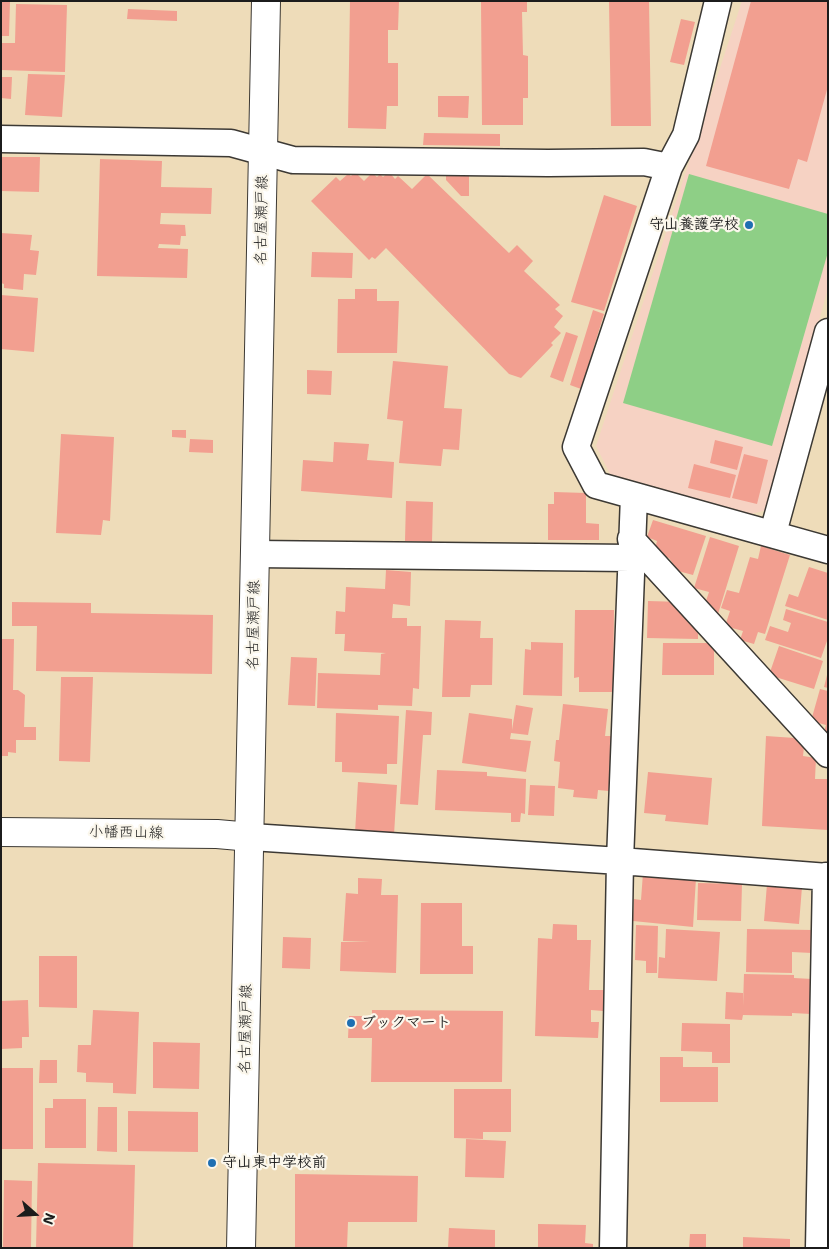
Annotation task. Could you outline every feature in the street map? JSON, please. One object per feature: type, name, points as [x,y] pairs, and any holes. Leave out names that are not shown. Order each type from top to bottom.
[{"type":"main road","name":"名古屋瀬戸線","points":[[242,1248],[266,1]]},
{"type":"main road","name":"小幡西山線","points":[[1,832],[217,834],[251,837]]},
{"type":"street","points":[[718,1],[686,136],[669,167],[576,447],[596,485],[773,533],[828,550]]},
{"type":"street","points":[[1,139],[231,144],[292,160],[548,163],[644,162],[669,167]]},
{"type":"street","points":[[773,533],[828,332]]},
{"type":"street","points":[[613,1248],[620,860],[630,549],[634,496]]},
{"type":"street","points":[[255,554],[630,549],[828,754]]},
{"type":"street","points":[[251,837],[620,860],[827,877],[819,1248]]},
{"type":"shaded area","name":"守山養護学校","points":[[742,1],[828,1],[828,288],[767,510],[751,514],[610,474],[596,446]]},
{"type":"green space","points":[[689,174],[828,214],[828,252],[772,446],[623,403]]},
{"type":"building","points":[[1,1],[10,1],[9,36],[1,36]]},
{"type":"building","points":[[350,1],[399,1],[398,30],[388,30],[388,63],[398,63],[398,106],[387,106],[386,129],[348,128]]},
{"type":"building","points":[[481,1],[527,1],[527,12],[522,12],[523,55],[528,56],[528,98],[523,98],[523,125],[482,125]]},
{"type":"building","points":[[609,1],[649,1],[651,126],[611,126]]},
{"type":"building","points":[[751,1],[828,1],[828,86],[807,162],[798,159],[789,189],[706,166]]},
{"type":"building","points":[[16,4],[67,5],[65,72],[1,70],[1,43],[15,43]]},
{"type":"building","points":[[128,9],[177,11],[177,21],[127,19]]},
{"type":"building","points":[[681,19],[695,22],[684,65],[670,62]]},
{"type":"building","points":[[28,74],[65,75],[62,117],[25,115]]},
{"type":"building","points":[[1,77],[12,77],[11,99],[1,98]]},
{"type":"building","points":[[438,96],[469,96],[468,118],[438,117]]},
{"type":"building","points":[[424,133],[500,134],[500,146],[423,145]]},
{"type":"building","points":[[1,157],[40,157],[39,192],[1,191]]},
{"type":"building","points":[[100,159],[162,161],[161,187],[212,188],[211,214],[161,213],[160,224],[185,225],[186,236],[181,236],[180,245],[159,244],[158,248],[188,249],[187,278],[97,276]]},
{"type":"building","points":[[355,172],[364,181],[372,173],[377,177],[380,174],[383,177],[389,172],[395,179],[398,176],[412,189],[427,174],[509,253],[517,245],[533,261],[524,271],[560,305],[555,309],[563,316],[554,327],[561,333],[551,343],[553,345],[521,378],[509,374],[386,248],[375,259],[372,257],[369,260],[311,201],[336,177],[340,181],[348,174],[351,176]]},
{"type":"building","points":[[446,175],[469,175],[469,196],[461,196],[446,180]]},
{"type":"building","points":[[604,195],[637,206],[604,311],[571,302]]},
{"type":"building","points":[[1,233],[32,235],[30,250],[39,251],[36,275],[24,274],[23,290],[4,288],[4,284],[1,283]]},
{"type":"building","points":[[312,252],[353,253],[352,278],[311,277]]},
{"type":"building","points":[[355,289],[377,289],[377,301],[399,301],[397,353],[337,353],[338,299],[355,299]]},
{"type":"building","points":[[1,295],[38,298],[34,352],[1,349]]},
{"type":"building","points":[[593,310],[604,314],[581,389],[570,385]]},
{"type":"building","points":[[566,332],[578,336],[563,382],[550,377]]},
{"type":"building","points":[[393,361],[448,366],[444,408],[462,409],[459,450],[443,449],[441,466],[399,463],[403,421],[387,419]]},
{"type":"building","points":[[307,370],[332,371],[331,395],[307,394]]},
{"type":"building","points":[[172,430],[186,430],[186,438],[172,437]]},
{"type":"building","points":[[61,434],[114,437],[110,521],[103,520],[101,535],[56,533]]},
{"type":"building","points":[[190,439],[213,440],[213,453],[189,452]]},
{"type":"building","points":[[715,440],[743,447],[737,470],[710,463]]},
{"type":"building","points":[[334,442],[369,444],[367,460],[394,462],[392,498],[301,491],[303,460],[333,462]]},
{"type":"building","points":[[744,454],[768,460],[757,504],[732,498]]},
{"type":"building","points":[[694,464],[736,475],[730,498],[688,488]]},
{"type":"building","points":[[554,492],[586,493],[586,523],[599,524],[599,540],[548,540],[548,504],[554,504]]},
{"type":"building","points":[[406,501],[433,502],[432,542],[405,541]]},
{"type":"building","points":[[653,520],[706,536],[693,575],[678,571],[669,558],[659,555],[655,549],[657,541],[647,537]]},
{"type":"building","points":[[710,537],[739,546],[718,614],[703,610],[709,592],[694,588]]},
{"type":"building","points":[[761,546],[790,555],[765,634],[758,632],[754,644],[740,640],[743,631],[725,626],[730,611],[721,608],[727,590],[739,593],[750,557],[758,559]]},
{"type":"building","points":[[809,567],[828,573],[828,620],[785,606],[789,594],[798,597]]},
{"type":"building","points":[[386,570],[411,572],[410,606],[393,604],[392,618],[407,618],[407,626],[421,626],[419,689],[413,688],[412,706],[378,705],[378,710],[317,708],[318,673],[380,675],[381,654],[386,653],[344,651],[345,634],[335,634],[336,611],[345,612],[346,587],[385,589]]},
{"type":"building","points":[[648,601],[682,602],[698,620],[698,639],[647,638]]},
{"type":"building","points":[[12,602],[91,603],[91,613],[213,615],[212,674],[36,671],[37,626],[12,626]]},
{"type":"building","points":[[786,609],[828,622],[828,638],[821,658],[765,640],[770,626],[788,632],[791,623],[783,620]]},
{"type":"building","points":[[575,610],[614,610],[613,692],[579,692],[579,677],[574,678]]},
{"type":"building","points":[[445,620],[481,621],[480,638],[493,638],[492,685],[471,685],[470,697],[442,697]]},
{"type":"building","points":[[1,639],[14,639],[13,690],[18,690],[25,695],[24,727],[36,727],[36,740],[16,740],[16,753],[8,752],[8,756],[1,756]]},
{"type":"building","points":[[531,642],[563,643],[562,696],[523,695],[525,649],[531,650]]},
{"type":"building","points":[[663,643],[714,643],[714,675],[662,675]]},
{"type":"building","points":[[779,646],[823,661],[814,689],[769,675]]},
{"type":"building","points":[[291,657],[317,658],[315,706],[288,705]]},
{"type":"building","points":[[828,675],[828,688],[824,687]]},
{"type":"building","points":[[61,677],[93,677],[90,762],[59,761]]},
{"type":"building","points":[[820,689],[828,691],[828,733],[824,732],[826,725],[811,721]]},
{"type":"building","points":[[563,704],[608,709],[605,736],[614,736],[609,791],[598,790],[597,799],[573,797],[574,790],[558,788],[560,762],[554,761],[556,740],[559,740]]},
{"type":"building","points":[[516,705],[533,708],[528,735],[511,733],[510,739],[531,741],[526,772],[462,763],[469,713],[512,719],[512,730]]},
{"type":"building","points":[[406,710],[432,712],[431,735],[423,735],[418,805],[400,804]]},
{"type":"building","points":[[336,713],[399,716],[397,764],[387,764],[387,774],[342,772],[342,762],[335,762]]},
{"type":"building","points":[[766,736],[795,738],[804,747],[803,756],[816,758],[815,779],[828,779],[828,830],[762,826]]},
{"type":"building","points":[[437,770],[487,772],[487,776],[526,779],[525,814],[521,813],[520,822],[511,822],[511,813],[435,810]]},
{"type":"building","points":[[648,772],[712,778],[708,825],[665,821],[666,815],[644,813]]},
{"type":"building","points":[[358,782],[397,785],[394,835],[355,833]]},
{"type":"building","points":[[530,785],[555,786],[554,816],[528,815]]},
{"type":"building","points":[[643,873],[696,878],[693,927],[633,921],[634,899],[641,900]]},
{"type":"building","points":[[358,878],[382,879],[381,895],[398,895],[396,973],[340,971],[341,942],[370,942],[343,941],[346,893],[358,894]]},
{"type":"building","points":[[698,883],[742,884],[741,921],[697,920]]},
{"type":"building","points":[[767,884],[802,887],[799,924],[764,921]]},
{"type":"building","points":[[421,903],[462,903],[462,946],[473,946],[473,974],[420,974]]},
{"type":"building","points":[[553,924],[577,925],[577,940],[591,940],[589,990],[604,990],[603,1011],[591,1010],[591,1022],[599,1022],[598,1038],[535,1036],[538,938],[552,939]]},
{"type":"building","points":[[636,925],[658,926],[657,973],[646,973],[646,961],[635,960]]},
{"type":"building","points":[[666,929],[720,932],[717,981],[658,978],[659,957],[665,958]]},
{"type":"building","points":[[747,929],[813,930],[812,953],[792,952],[792,973],[746,972]]},
{"type":"building","points":[[283,937],[311,938],[310,969],[282,968]]},
{"type":"building","points":[[39,956],[77,956],[77,1008],[39,1007]]},
{"type":"building","points":[[744,974],[794,975],[794,978],[812,979],[811,1014],[792,1013],[792,1016],[743,1015],[742,1020],[725,1019],[726,992],[743,993],[743,1006]]},
{"type":"building","points":[[28,1000],[29,1037],[22,1037],[22,1048],[1,1049],[1,1001]]},
{"type":"building","points":[[93,1010],[139,1012],[136,1094],[113,1093],[113,1083],[86,1082],[86,1073],[77,1072],[78,1045],[91,1045]]},
{"type":"building","points":[[372,1010],[503,1011],[502,1082],[371,1082],[372,1038],[348,1038],[349,1016],[372,1016]]},
{"type":"building","points":[[682,1023],[730,1024],[730,1063],[712,1063],[712,1052],[681,1051]]},
{"type":"building","points":[[153,1042],[200,1043],[199,1089],[153,1088]]},
{"type":"building","points":[[660,1057],[683,1057],[683,1067],[718,1067],[718,1102],[660,1102]]},
{"type":"building","points":[[40,1060],[57,1060],[57,1083],[39,1083]]},
{"type":"building","points":[[1,1068],[33,1068],[33,1149],[1,1149]]},
{"type":"building","points":[[454,1089],[511,1089],[511,1132],[483,1132],[483,1139],[454,1138]]},
{"type":"building","points":[[53,1099],[86,1099],[86,1148],[45,1148],[45,1108],[53,1108]]},
{"type":"building","points":[[98,1107],[117,1107],[117,1152],[97,1151]]},
{"type":"building","points":[[128,1111],[198,1112],[198,1152],[128,1151]]},
{"type":"building","points":[[466,1139],[506,1141],[504,1178],[465,1177]]},
{"type":"building","points":[[38,1163],[135,1165],[133,1248],[36,1248]]},
{"type":"building","points":[[295,1174],[418,1176],[417,1222],[348,1222],[347,1248],[295,1248]]},
{"type":"building","points":[[4,1180],[32,1181],[31,1248],[3,1248]]},
{"type":"building","points":[[538,1224],[586,1225],[585,1243],[593,1244],[593,1248],[538,1248]]},
{"type":"building","points":[[449,1228],[495,1230],[495,1248],[448,1248]]},
{"type":"building","points":[[690,1234],[706,1234],[706,1248],[689,1248]]},
{"type":"building","points":[[743,1237],[790,1239],[790,1248],[743,1248]]},
{"type":"place","name":"守山養護学校","points":[[749,225]]},
{"type":"place","name":"ブックマート","points":[[351,1023]]},
{"type":"place","name":"守山東中学校前","points":[[212,1163]]}]
